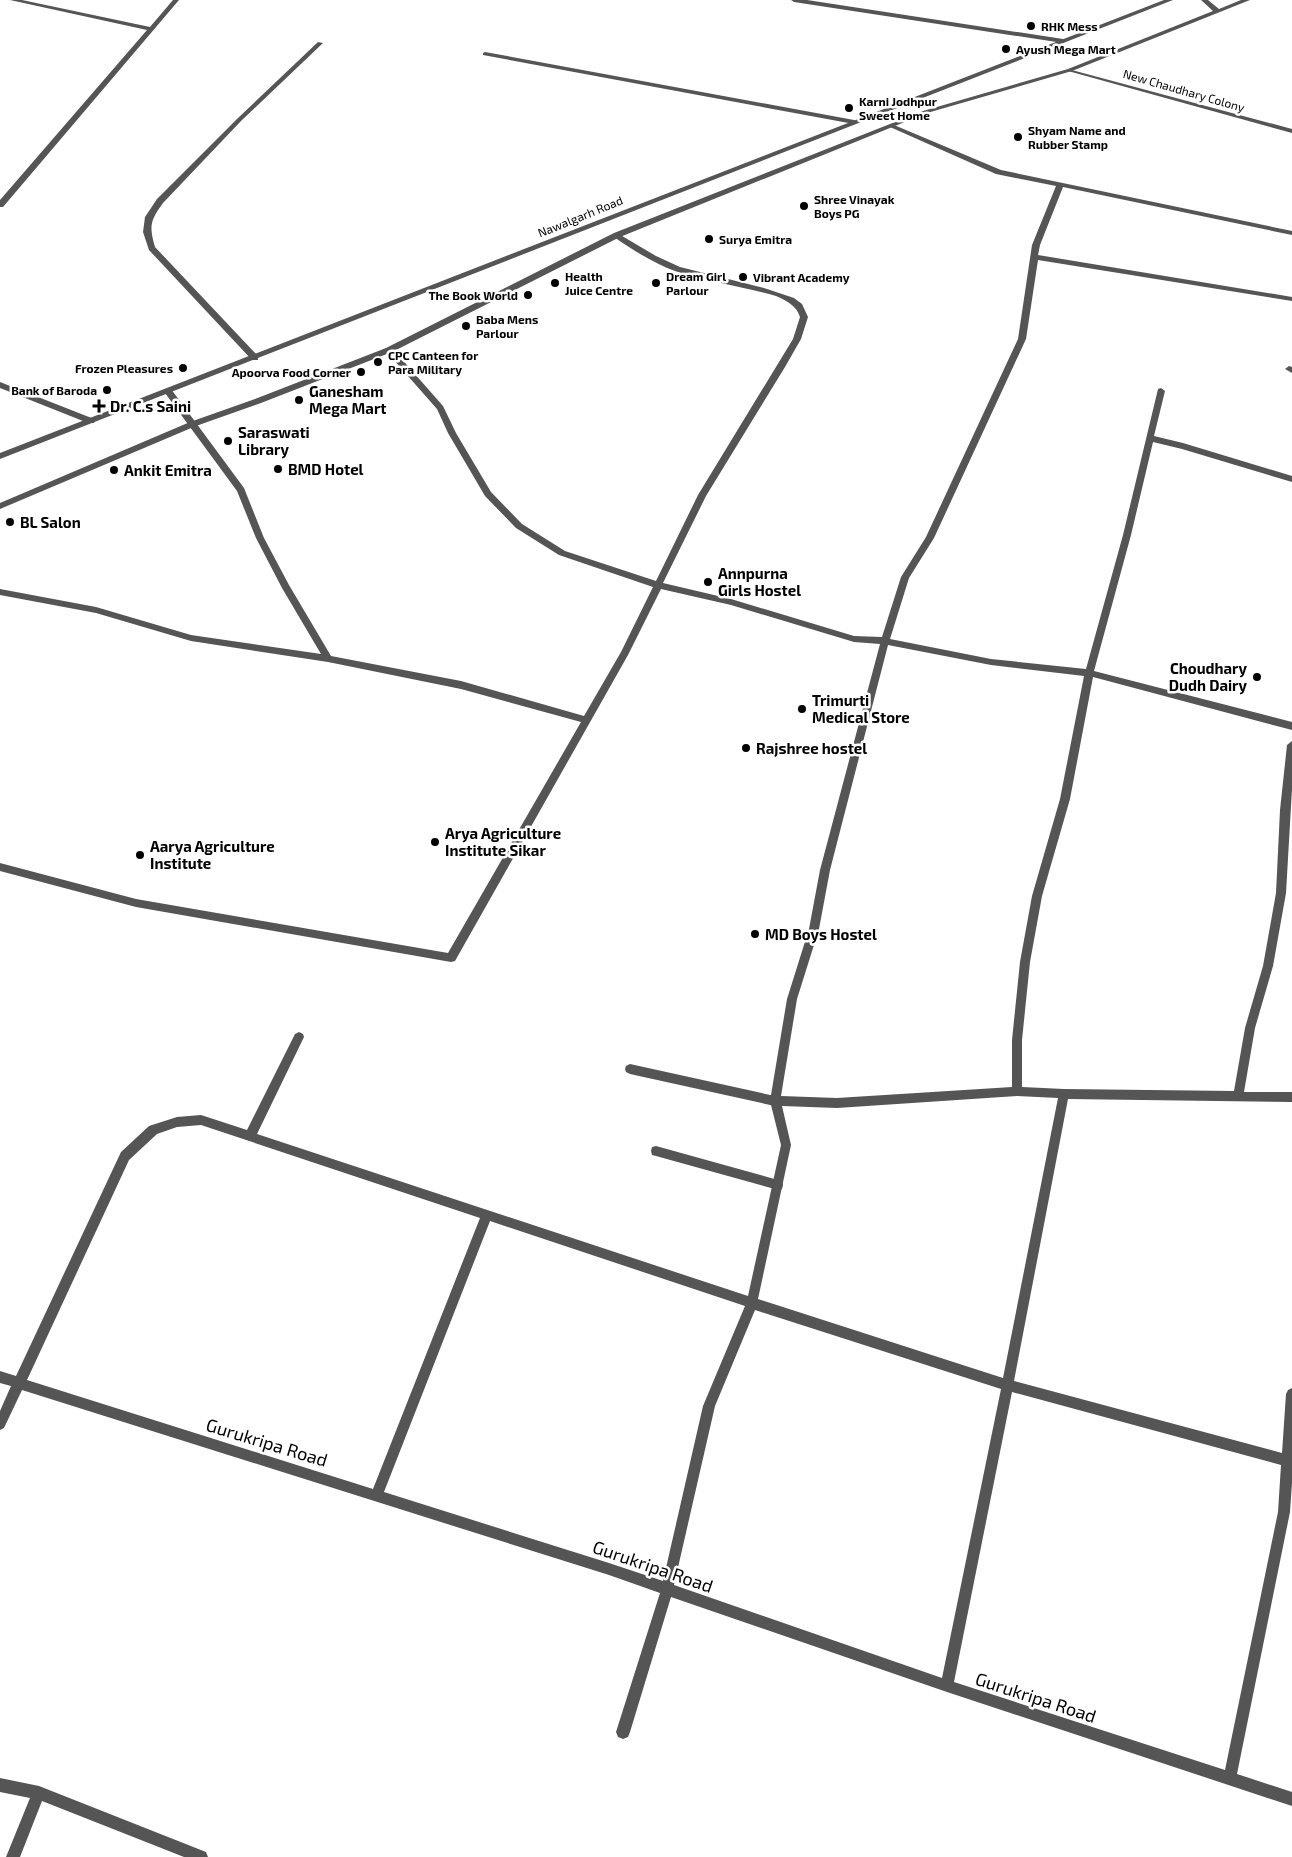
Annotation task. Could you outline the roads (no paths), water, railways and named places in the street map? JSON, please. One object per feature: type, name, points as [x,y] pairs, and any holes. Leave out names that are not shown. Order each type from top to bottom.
[{"type":"street","points":[[13,0],[152,29]]},
{"type":"street","points":[[0,206],[176,0]]},
{"type":"street","points":[[794,0],[1063,41]]},
{"type":"street","name":"Nawalgarh Road","points":[[0,456],[1170,0]]},
{"type":"street","points":[[1204,0],[1217,11]]},
{"type":"street","points":[[0,506],[193,424],[389,350],[616,235],[926,112],[1070,70],[1247,0]]},
{"type":"street","points":[[254,358],[152,248],[147,232],[148,217],[160,201],[239,120],[320,43]]},
{"type":"street","points":[[485,54],[854,122]]},
{"type":"street","name":"New Chaudhary Colony","points":[[1070,70],[1292,131]]},
{"type":"street","points":[[892,126],[1000,172],[1292,233]]},
{"type":"street","points":[[623,1732],[667,1589],[710,1406],[752,1303],[786,1145],[775,1101],[792,1000],[814,930],[825,870],[885,641],[905,577],[930,538],[1022,339],[1036,245],[1060,185]]},
{"type":"street","points":[[0,867],[136,903],[451,958],[585,720],[625,653],[702,495],[797,339],[804,316],[799,305],[772,292],[680,270],[660,263],[616,235]]},
{"type":"street","points":[[1034,257],[1292,299]]},
{"type":"street","points":[[389,350],[440,408],[452,433],[488,494],[519,526],[562,553],[657,585],[731,602],[854,639],[885,641],[991,662],[1089,673],[1292,726]]},
{"type":"street","points":[[0,385],[91,420]]},
{"type":"street","points":[[168,391],[241,490],[260,538],[328,659]]},
{"type":"street","points":[[1017,1091],[1017,1040],[1025,962],[1037,896],[1064,799],[1089,673],[1119,563],[1161,391]]},
{"type":"street","points":[[1150,438],[1292,479]]},
{"type":"street","points":[[0,592],[96,610],[191,638],[328,659],[461,685],[585,720]]},
{"type":"street","points":[[1238,1096],[1250,1028],[1268,966],[1281,893],[1285,810],[1292,745]]},
{"type":"street","points":[[250,1136],[299,1037]]},
{"type":"street","points":[[630,1069],[775,1101],[837,1103],[1017,1091],[1064,1094],[1292,1097]]},
{"type":"street","points":[[947,1686],[1064,1094]]},
{"type":"street","points":[[0,1424],[125,1156],[153,1130],[177,1122],[201,1120],[752,1303],[1008,1385],[1290,1461]]},
{"type":"street","points":[[656,1151],[778,1185]]},
{"type":"street","points":[[377,1495],[487,1215]]},
{"type":"street","name":"Gurukripa Road","points":[[0,1377],[377,1495],[667,1589],[947,1686],[1292,1799]]},
{"type":"street","points":[[1230,1778],[1284,1512],[1290,1461],[1292,1394]]},
{"type":"street","points":[[0,1785],[39,1793],[201,1857]]},
{"type":"street","points":[[13,1857],[39,1793]]},
{"type":"place","name":"RHK Mess","points":[[1031,26]]},
{"type":"place","name":"Ayush Mega Mart","points":[[1006,49]]},
{"type":"place","name":"Karni Jodhpur Sweet Home","points":[[849,108]]},
{"type":"place","name":"Shyam Name and Rubber Stamp","points":[[1018,137]]},
{"type":"place","name":"Shree Vinayak Boys PG","points":[[804,206]]},
{"type":"place","name":"Surya Emitra","points":[[709,239]]},
{"type":"place","name":"Vibrant Academy","points":[[743,277]]},
{"type":"place","name":"Health Juice Centre","points":[[555,283]]},
{"type":"place","name":"Dream Girl Parlour","points":[[656,283]]},
{"type":"place","name":"The Book World","points":[[528,295]]},
{"type":"place","name":"Baba Mens Parlour","points":[[466,326]]},
{"type":"place","name":"CPC Canteen for Para Military","points":[[378,362]]},
{"type":"place","name":"Frozen Pleasures","points":[[183,368]]},
{"type":"place","name":"Apoorva Food Corner","points":[[361,372]]},
{"type":"place","name":"Bank of Baroda","points":[[107,390]]},
{"type":"place","name":"Ganesham Mega Mart","points":[[299,400]]},
{"type":"place","name":"Dr. C.s Saini","points":[[99,406]]},
{"type":"place","name":"Saraswati Library","points":[[228,441]]},
{"type":"place","name":"BMD Hotel","points":[[278,469]]},
{"type":"place","name":"Ankit Emitra","points":[[114,470]]},
{"type":"place","name":"BL Salon","points":[[10,522]]},
{"type":"place","name":"Annpurna Girls Hostel","points":[[708,582]]},
{"type":"place","name":"Choudhary Dudh Dairy","points":[[1257,677]]},
{"type":"place","name":"Trimurti Medical Store","points":[[802,709]]},
{"type":"place","name":"Rajshree hostel","points":[[746,748]]},
{"type":"place","name":"Arya Agriculture Institute Sikar","points":[[435,842]]},
{"type":"place","name":"Aarya Agriculture Institute","points":[[140,855]]},
{"type":"place","name":"MD Boys Hostel","points":[[755,934]]}]
